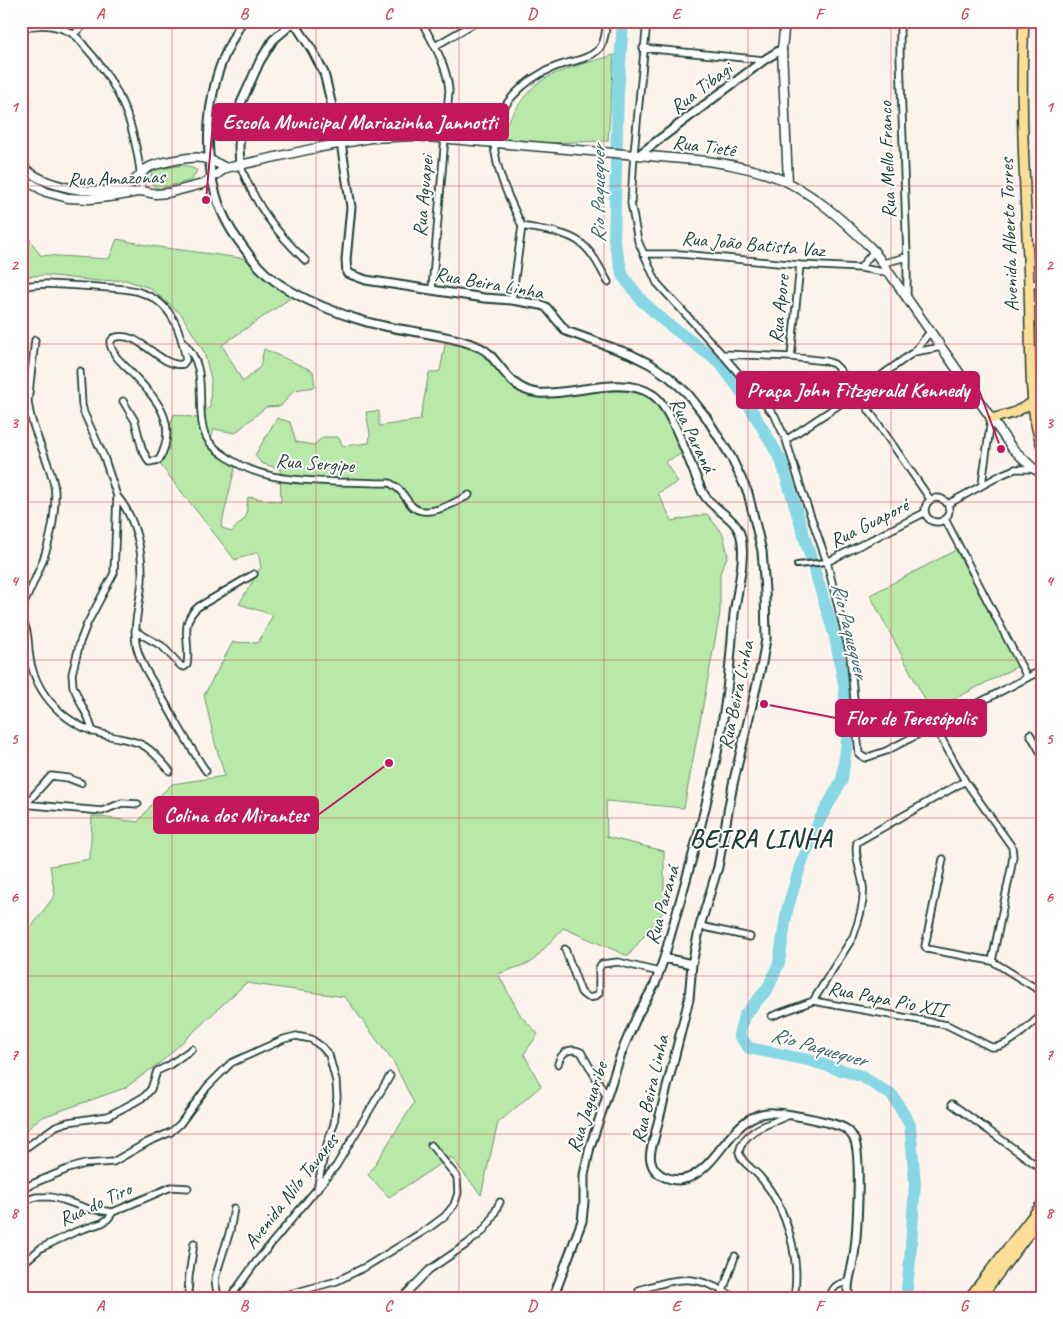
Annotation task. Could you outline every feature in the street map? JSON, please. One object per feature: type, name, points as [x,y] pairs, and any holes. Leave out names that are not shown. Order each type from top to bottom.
[{"type":"main road","points":[[785,21],[782,49],[788,182]]},
{"type":"main road","name":"Avenida Alberto Torres","points":[[1024,21],[1022,140],[1029,284],[1032,403],[1037,433],[1042,446]]},
{"type":"main road","name":"Rua Tietê","points":[[213,178],[226,168],[341,143],[393,136],[444,138],[633,153],[730,164],[788,182],[846,222],[874,251],[1012,448],[1034,469],[1042,473]]},
{"type":"main road","name":"Rua Amazonas","points":[[22,173],[46,192],[61,197],[81,199],[117,192],[130,184],[148,168],[185,158],[210,160]]},
{"type":"main road","points":[[210,160],[226,168]]},
{"type":"main road","name":"Rua Amazonas","points":[[22,173],[52,184],[80,190],[142,191],[156,194],[168,194],[203,184],[213,178]]},
{"type":"main road","points":[[61,197],[63,187]]},
{"type":"main road","points":[[991,419],[1013,413],[1032,403]]},
{"type":"main road","points":[[970,1298],[1042,1204]]},
{"type":"main road","points":[[980,1298],[1042,1216]]},
{"type":"street","points":[[74,34],[88,21]]},
{"type":"street","name":"Rua Paraná","points":[[242,21],[226,52],[216,78],[211,101],[208,137],[216,198],[229,226],[254,262],[274,280],[300,296],[360,321],[445,336],[477,346],[488,352],[505,375],[520,386],[536,392],[559,392],[605,386],[630,387],[653,394],[662,404],[674,426],[707,500],[732,521],[738,530],[741,538],[741,570],[723,717],[701,826],[664,958]]},
{"type":"street","name":"Rua Aguapei","points":[[421,21],[435,46],[448,81],[432,289]]},
{"type":"street","points":[[435,46],[478,21]]},
{"type":"street","points":[[512,300],[522,226],[502,180],[494,142],[500,117],[510,100],[525,83],[557,66],[586,58],[598,50],[603,41],[606,21]]},
{"type":"street","points":[[646,21],[633,153],[631,204],[638,240],[657,283],[722,354],[775,416],[786,440],[827,562],[850,656],[860,754],[865,758],[876,756],[1042,670]]},
{"type":"street","name":"Rua Mello Franco","points":[[900,21],[907,297]]},
{"type":"street","points":[[1030,21],[1042,24]]},
{"type":"street","points":[[306,260],[288,244],[269,221],[249,189],[240,165],[238,148],[241,103],[260,60],[273,40],[294,22],[324,73],[341,143]]},
{"type":"street","points":[[21,29],[44,24],[59,27],[74,34],[108,74],[125,110],[134,138],[141,174],[142,191]]},
{"type":"street","points":[[643,48],[764,60]]},
{"type":"street","name":"Rua Tibagi","points":[[633,153],[782,49]]},
{"type":"street","name":"Rua Beira Linha","points":[[341,143],[351,207],[345,270],[350,275],[366,280],[484,298],[512,300],[546,307],[566,331],[630,354],[650,364],[687,393],[706,417],[731,457],[748,493],[762,551],[766,639],[733,784],[718,867],[700,926],[692,964],[689,999],[650,1161],[655,1169],[665,1178],[679,1180],[688,1178],[713,1158],[742,1124],[755,1116],[766,1113],[790,1115]]},
{"type":"street","points":[[522,226],[569,236],[578,241],[593,256],[608,282]]},
{"type":"street","points":[[860,268],[874,251]]},
{"type":"street","name":"Rua João Batista Vaz","points":[[643,254],[680,254],[800,265],[860,268],[891,273]]},
{"type":"street","points":[[884,263],[907,257]]},
{"type":"street","name":"Rua Apore","points":[[791,357],[800,265]]},
{"type":"street","points":[[1029,284],[1042,284]]},
{"type":"street","name":"Rua Sergipe","points":[[21,287],[32,285],[66,285],[133,290],[152,297],[165,308],[176,324],[183,342],[192,351],[202,381],[203,428],[208,440],[214,448],[230,459],[261,474],[275,478],[295,480],[390,483],[400,489],[417,510],[428,511],[444,507],[469,495]]},
{"type":"street","points":[[786,440],[914,352],[930,332]]},
{"type":"street","points":[[123,401],[135,421],[145,456],[149,462],[159,460],[163,453],[167,434],[166,418],[145,387],[115,356],[110,343],[113,338],[118,336],[132,338],[177,366],[183,364],[186,360],[183,342]]},
{"type":"street","points":[[21,610],[46,555],[53,521],[55,498],[54,486],[34,429],[28,401],[35,340]]},
{"type":"street","points":[[914,352],[942,347]]},
{"type":"street","points":[[722,354],[826,360],[834,364],[857,393],[930,499]]},
{"type":"street","points":[[80,371],[84,413],[104,457],[117,496],[114,573],[87,624],[80,642],[72,674],[73,686],[93,732]]},
{"type":"street","points":[[982,484],[991,419]]},
{"type":"street","points":[[948,504],[982,484],[1015,469],[1034,469]]},
{"type":"street","points":[[117,496],[126,506],[138,542],[141,560],[142,578],[136,643],[144,665],[206,772]]},
{"type":"street","points":[[938,497],[945,500],[948,504],[948,515],[940,522],[933,522],[924,513],[924,505],[930,499],[938,497]]},
{"type":"street","name":"Rua Guaporé","points":[[827,562],[924,513]]},
{"type":"street","points":[[945,519],[1027,677]]},
{"type":"street","points":[[797,565],[827,562]]},
{"type":"street","points":[[136,631],[162,646],[184,667],[187,665],[188,657],[186,628],[190,613],[254,574]]},
{"type":"street","points":[[21,618],[25,623],[34,677],[40,689],[56,708],[71,721],[93,732],[133,741],[146,747],[170,771]]},
{"type":"street","points":[[934,726],[965,780],[1012,847],[1011,869],[992,962]]},
{"type":"street","points":[[1030,734],[1042,755]]},
{"type":"street","points":[[24,804],[51,776],[68,778],[81,783]]},
{"type":"street","points":[[813,1001],[853,937],[857,927],[863,898],[862,878],[857,859],[857,842],[965,780]]},
{"type":"street","points":[[24,804],[102,811],[122,803],[138,804]]},
{"type":"street","points":[[943,859],[924,946],[927,949],[992,962],[1042,992]]},
{"type":"street","points":[[700,926],[750,937]]},
{"type":"street","points":[[565,948],[581,992],[584,996],[590,998],[599,993],[598,968],[602,964],[618,962],[659,972]]},
{"type":"street","points":[[664,958],[692,964]]},
{"type":"street","name":"Rua Jaguaribe","points":[[553,1298],[582,1221],[586,1162],[622,1051],[638,1014],[655,984],[664,958]]},
{"type":"street","name":"Rua Papa Pio XII","points":[[772,1016],[813,1001],[947,1025],[991,1047],[998,1048],[1007,1044],[1042,1015]]},
{"type":"street","points":[[21,1191],[32,1184],[68,1169],[85,1164],[113,1162],[148,1142],[171,1132],[180,1124],[207,1087],[232,1063],[284,1039],[296,1036],[312,1039],[322,1047],[329,1055],[336,1081],[337,1097],[334,1124],[325,1150],[317,1190]]},
{"type":"street","points":[[21,1151],[56,1126],[68,1122],[108,1116],[145,1096],[154,1083],[157,1071],[168,1066],[192,1049]]},
{"type":"street","points":[[558,1064],[560,1057],[567,1051],[571,1049],[581,1052],[607,1097]]},
{"type":"street","name":"Avenida Nilo Tavares","points":[[230,1298],[256,1262],[336,1166],[390,1076]]},
{"type":"street","points":[[952,1104],[1042,1169]]},
{"type":"street","points":[[794,1298],[796,1258],[790,1234],[771,1192],[762,1178],[743,1161],[739,1152],[743,1140],[750,1134],[790,1115],[845,1128],[855,1141],[858,1172],[856,1242],[848,1282],[849,1298]]},
{"type":"street","points":[[258,1298],[286,1295],[337,1281],[367,1266],[445,1216],[454,1205],[458,1193],[457,1177],[430,1146]]},
{"type":"street","name":"Rua do Tiro","points":[[21,1265],[41,1248],[76,1231],[102,1223],[113,1212],[171,1187],[188,1188]]},
{"type":"street","points":[[21,1202],[36,1197],[51,1197],[89,1209],[113,1212]]},
{"type":"street","points":[[402,1298],[428,1270],[482,1232],[490,1222],[500,1202]]},
{"type":"street","points":[[218,1298],[215,1281],[230,1231],[234,1208]]},
{"type":"street","points":[[188,1298],[194,1243]]},
{"type":"street","points":[[723,1291],[735,1256]]},
{"type":"street","points":[[21,1265],[24,1278],[24,1298]]},
{"type":"street","points":[[639,1290],[665,1282],[689,1279],[700,1280],[734,1298]]},
{"type":"street","points":[[829,1298],[832,1288],[838,1284],[848,1282]]},
{"type":"green space","points":[[614,55],[608,141],[513,144],[494,142],[521,102],[538,83],[565,70]]},
{"type":"green space","points":[[184,165],[197,170],[192,180],[158,189],[151,183],[150,177],[153,170]]},
{"type":"green space","points":[[21,226],[40,255],[109,259],[117,239],[151,246],[249,259],[295,295],[222,345],[243,382],[260,367],[264,349],[313,371],[315,387],[294,390],[281,406],[266,407],[235,433],[214,429],[211,439],[218,447],[237,459],[221,527],[231,532],[246,517],[248,497],[281,502],[280,469],[261,463],[255,455],[277,418],[290,422],[296,442],[314,445],[323,437],[338,437],[343,446],[369,443],[370,434],[366,412],[379,411],[379,426],[420,420],[429,373],[440,371],[446,340],[477,348],[522,384],[538,391],[644,392],[657,402],[683,453],[665,462],[678,482],[658,493],[672,521],[707,514],[723,534],[728,555],[720,573],[720,613],[684,808],[606,801],[607,837],[664,851],[664,911],[628,956],[563,928],[532,962],[498,974],[521,1016],[538,1034],[524,1054],[541,1086],[498,1123],[481,1195],[451,1157],[389,1197],[368,1175],[414,1103],[394,1063],[345,997],[246,983],[161,1062],[125,1088],[40,1118],[21,1135],[21,941],[55,895],[50,866],[90,859],[92,816],[138,822],[155,800],[172,784],[225,776],[204,695],[233,642],[258,643],[273,615],[239,604],[261,567],[258,552],[235,560],[159,463],[174,414],[197,418],[210,407],[211,379],[204,352],[181,314],[150,288],[125,280],[98,281],[44,275],[22,277]]},
{"type":"green space","points":[[956,550],[1018,666],[931,711],[870,595]]},
{"type":"waterway","name":"Rio Paquequer","points":[[623,21],[618,93],[614,241],[623,276],[642,301],[664,321],[720,363],[740,390],[781,460],[835,637],[844,684],[848,732],[842,780],[819,821],[801,864],[787,910],[779,963],[768,988],[744,1016],[739,1035],[749,1048],[808,1060],[861,1076],[893,1096],[910,1125],[915,1183],[906,1298]]},
{"type":"place","name":"Escola Municipal Mariazinha Jannotti","points":[[206,200]]},
{"type":"place","name":"Praça John Fitzgerald Kennedy","points":[[1001,449]]},
{"type":"place","name":"Flor de Teresópolis","points":[[764,704]]},
{"type":"place","name":"Colina dos Mirantes","points":[[389,763]]},
{"type":"district","name":"BEIRA LINHA","points":[[761,839]]}]
